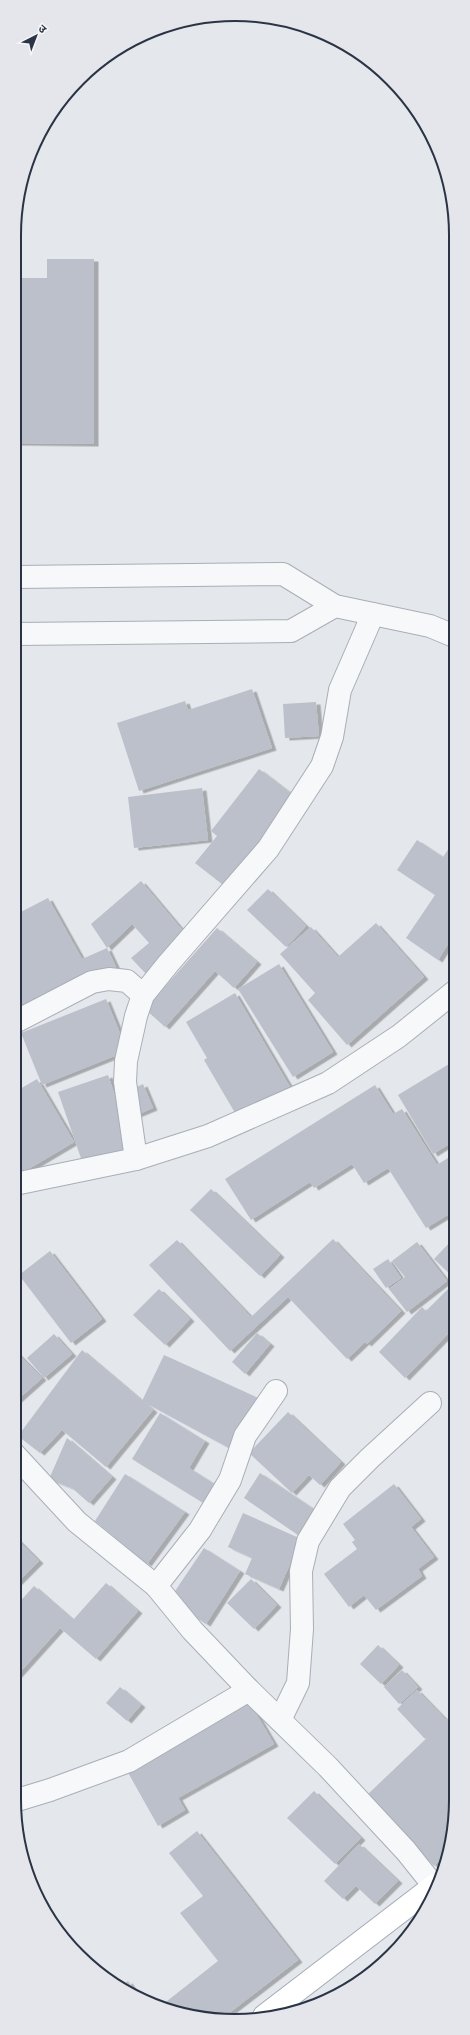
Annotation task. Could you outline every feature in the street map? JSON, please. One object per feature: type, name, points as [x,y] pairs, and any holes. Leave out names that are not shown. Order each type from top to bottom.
[{"type":"main road","points":[[271,2011],[430,1888]]},
{"type":"street","points":[[21,577],[283,574],[335,606],[430,626],[449,634]]},
{"type":"street","points":[[21,634],[291,631],[335,606]]},
{"type":"street","points":[[136,1159],[124,1082],[126,1061],[136,1016],[143,995],[268,849],[322,766],[332,737],[340,690],[373,614]]},
{"type":"street","points":[[21,1019],[92,982],[109,979],[127,981],[143,995]]},
{"type":"street","points":[[21,1183],[136,1159],[208,1136],[328,1083],[399,1036],[449,996]]},
{"type":"street","points":[[156,1586],[200,1530],[230,1480],[245,1436],[276,1391]]},
{"type":"street","points":[[280,1720],[298,1683],[302,1629],[301,1571],[308,1541],[340,1488],[370,1458],[430,1403]]},
{"type":"street","points":[[21,1462],[77,1522],[156,1586],[192,1630],[249,1690],[339,1778],[406,1851],[432,1883]]},
{"type":"street","points":[[21,1799],[50,1790],[129,1761],[249,1690]]},
{"type":"building","points":[[47,259],[94,259],[94,444],[21,443],[21,278],[47,278]]},
{"type":"building","points":[[252,689],[272,748],[139,791],[117,723],[185,701],[188,710]]},
{"type":"building","points":[[316,702],[319,736],[285,738],[283,704]]},
{"type":"building","points":[[259,769],[297,798],[227,888],[195,863],[217,836],[211,831]]},
{"type":"building","points":[[202,788],[208,840],[134,848],[128,797]]},
{"type":"building","points":[[417,840],[443,857],[449,848],[449,943],[438,960],[406,938],[435,895],[397,870]]},
{"type":"building","points":[[141,881],[189,938],[147,975],[131,958],[149,943],[132,924],[107,948],[91,924]]},
{"type":"building","points":[[268,889],[306,926],[286,947],[247,910]]},
{"type":"building","points":[[48,898],[82,959],[107,948],[116,967],[21,1010],[21,912]]},
{"type":"building","points":[[376,923],[424,977],[347,1045],[308,1000],[315,993],[280,954],[311,927],[338,957]]},
{"type":"building","points":[[217,928],[257,962],[234,988],[215,971],[165,1027],[145,1009]]},
{"type":"building","points":[[279,964],[333,1052],[293,1077],[238,989]]},
{"type":"building","points":[[235,993],[290,1087],[238,1118],[204,1060],[207,1058],[186,1022]]},
{"type":"building","points":[[106,999],[127,1051],[42,1085],[21,1033]]},
{"type":"building","points":[[449,1064],[449,1144],[433,1154],[398,1095]]},
{"type":"building","points":[[108,1075],[132,1148],[83,1164],[58,1092]]},
{"type":"building","points":[[37,1079],[74,1142],[21,1173],[21,1088]]},
{"type":"building","points":[[143,1084],[153,1108],[136,1115],[126,1092]]},
{"type":"building","points":[[375,1085],[393,1114],[402,1109],[437,1165],[449,1157],[449,1214],[426,1228],[388,1168],[364,1183],[352,1164],[314,1188],[310,1182],[251,1220],[225,1179]]},
{"type":"building","points":[[211,1189],[280,1255],[260,1276],[190,1210]]},
{"type":"building","points":[[333,1239],[401,1311],[367,1344],[365,1342],[347,1359],[288,1297],[230,1351],[149,1265],[177,1240],[251,1317]]},
{"type":"building","points":[[417,1242],[447,1281],[407,1312],[389,1289],[405,1277],[392,1261]]},
{"type":"building","points":[[449,1243],[449,1273],[434,1259]]},
{"type":"building","points":[[50,1251],[102,1319],[71,1343],[21,1278],[21,1273]]},
{"type":"building","points":[[388,1259],[401,1278],[386,1288],[373,1269]]},
{"type":"building","points":[[449,1288],[449,1333],[405,1378],[379,1352],[422,1307],[426,1311]]},
{"type":"building","points":[[159,1289],[190,1319],[165,1345],[133,1315]]},
{"type":"building","points":[[257,1333],[270,1344],[245,1374],[232,1362]]},
{"type":"building","points":[[54,1334],[72,1354],[44,1378],[27,1358]]},
{"type":"building","points":[[82,1350],[153,1410],[106,1467],[62,1430],[40,1453],[21,1438],[21,1432]]},
{"type":"building","points":[[164,1355],[258,1398],[229,1448],[142,1401]]},
{"type":"building","points":[[21,1357],[42,1378],[21,1397]]},
{"type":"building","points":[[288,1412],[341,1462],[320,1485],[309,1475],[292,1493],[249,1453]]},
{"type":"building","points":[[160,1413],[205,1441],[189,1468],[216,1485],[205,1504],[132,1459]]},
{"type":"building","points":[[67,1438],[112,1477],[89,1503],[72,1488],[49,1479]]},
{"type":"building","points":[[260,1473],[315,1510],[298,1535],[244,1498]]},
{"type":"building","points":[[125,1474],[185,1512],[147,1564],[95,1521]]},
{"type":"building","points":[[394,1484],[421,1519],[411,1527],[434,1557],[418,1569],[422,1576],[376,1610],[364,1595],[349,1607],[324,1574],[357,1549],[352,1542],[355,1540],[343,1524]]},
{"type":"building","points":[[243,1513],[301,1539],[279,1589],[245,1574],[252,1558],[228,1547]]},
{"type":"building","points":[[21,1543],[39,1561],[21,1579]]},
{"type":"building","points":[[204,1548],[240,1571],[206,1624],[169,1600]]},
{"type":"building","points":[[251,1579],[277,1605],[254,1629],[227,1603]]},
{"type":"building","points":[[106,1583],[138,1611],[96,1659],[60,1628],[21,1671],[21,1600],[34,1586],[73,1620]]},
{"type":"building","points":[[378,1645],[399,1665],[381,1684],[360,1664]]},
{"type":"building","points":[[402,1670],[418,1687],[399,1704],[384,1687]]},
{"type":"building","points":[[120,1687],[141,1705],[127,1721],[106,1703]]},
{"type":"building","points":[[417,1690],[446,1720],[449,1717],[449,1814],[441,1859],[434,1866],[366,1796],[431,1734],[425,1739],[397,1709]]},
{"type":"building","points":[[248,1700],[274,1744],[178,1798],[185,1810],[158,1826],[126,1769]]},
{"type":"building","points":[[314,1791],[361,1838],[335,1864],[287,1818]]},
{"type":"building","points":[[197,1831],[298,1960],[228,2014],[193,2010],[165,2003],[218,1961],[180,1913],[203,1896],[169,1853]]},
{"type":"building","points":[[359,1844],[398,1881],[375,1904],[356,1886],[343,1899],[324,1881]]},
{"type":"building","points":[[128,1981],[133,1988],[128,1985],[125,1983]]}]
